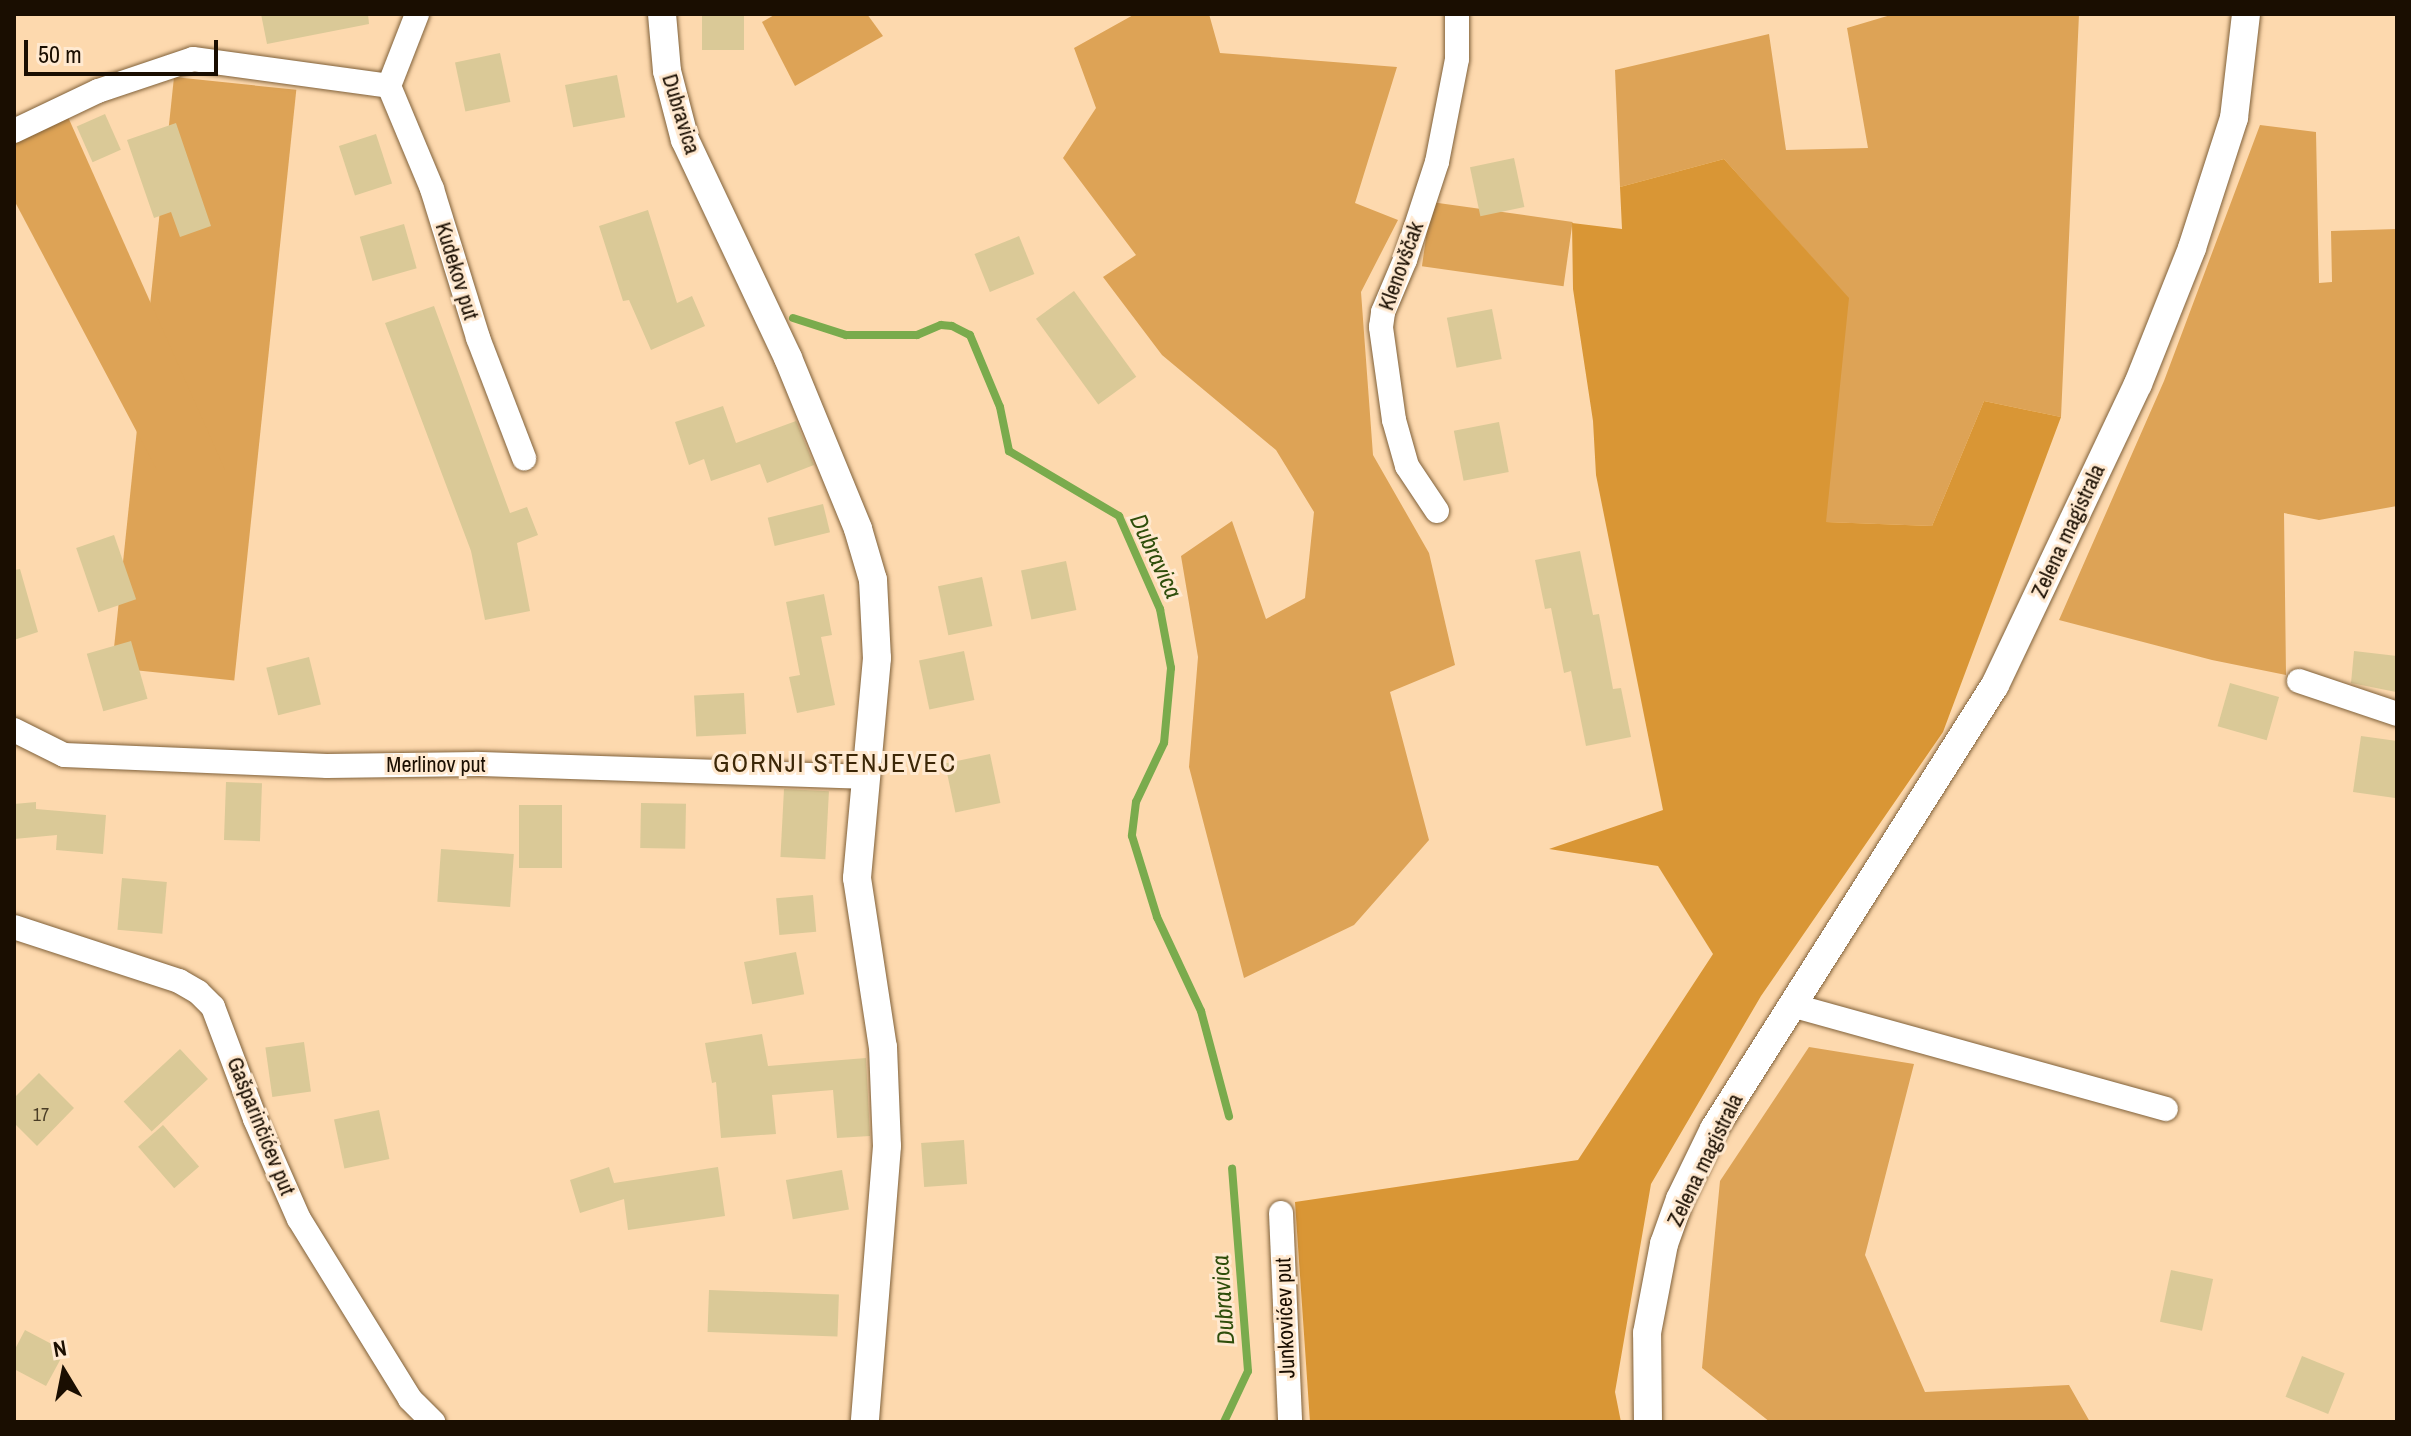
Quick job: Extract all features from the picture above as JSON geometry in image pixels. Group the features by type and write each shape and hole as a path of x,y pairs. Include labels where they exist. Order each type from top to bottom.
{"street":[{"path":"14,131 98,91 193,59 389,86 417,14"},
{"name":"Dubravica","path":"662,14 667,71 685,140 788,358 867,557 876,606 877,644 857,878 881,1034 887,1101 886,1181 865,1422"},
{"name":"Klenovščak","path":"1437,511 1407,466 1394,420 1381,327 1383,312 1405,260 1437,162 1457,59 1457,14"},
{"name":"Zelena magistrala","path":"1648,1422 1647,1333 1664,1244 1680,1199 1714,1129 1995,685 2138,384 2192,248 2234,118 2246,14"},
{"name":"Kudekov put","path":"389,86 432,189 478,338 524,458"},
{"path":"2299,681 2397,714"},
{"name":"Merlinov put","path":"14,730 64,755 327,766 478,764 865,777"},
{"name":"Gašparinčićev put","path":"14,927 179,981 198,992 213,1007 255,1119 299,1219 410,1399 433,1422"},
{"path":"1791,1005 2166,1109"},
{"name":"Junkovićev put","path":"1281,1213 1290,1422"}],"shaded area":[{"path":"776,14 867,14 883,36 795,86 762,22"},
{"path":"1135,14 1209,14 1220,53 1397,67 1355,203 1398,220 1361,292 1373,455 1429,553 1455,665 1390,692 1429,840 1354,925 1244,978 1189,767 1198,657 1181,556 1232,521 1266,619 1305,598 1314,512 1276,450 1162,355 1103,277 1136,255 1063,158 1096,108 1074,48"},
{"path":"1894,14 2079,14 2061,417 1984,401 1932,526 1825,522 1848,298 1724,159 1620,187 1615,70 1769,34 1786,150 1868,148 1847,28"},
{"path":"174,77 296,90 234,681 112,668"},
{"path":"64,108 225,470 157,470 14,200 14,133"},
{"path":"2260,125 2316,132 2319,283 2332,282 2331,231 2397,229 2397,506 2319,520 2284,513 2286,675 2212,660 2059,620 2164,381"},
{"path":"1724,159 1849,298 1826,522 1932,526 1984,401 2061,417 1943,732 1761,996 1651,1184 1615,1392 1621,1422 1310,1422 1295,1202 1578,1160 1713,954 1658,866 1549,849 1663,810 1596,475 1593,421 1573,289 1572,223 1622,229 1620,187"},
{"path":"1431,202 1573,222 1564,286 1422,266"},
{"path":"1809,1047 1914,1064 1865,1255 1925,1392 2069,1385 2090,1422 1770,1422 1702,1368 1720,1181"}],"building":[{"path":"261,14 368,14 369,24 267,44"},
{"path":"702,14 744,14 744,50 702,50"},
{"path":"500,53 510,102 465,111 455,63"},
{"path":"617,75 625,117 573,127 565,85"},
{"path":"105,114 121,150 93,162 77,127"},
{"path":"176,123 211,226 180,237 171,212 154,218 127,140"},
{"path":"376,134 392,183 355,196 339,146"},
{"path":"1514,158 1524,207 1480,216 1470,167"},
{"path":"648,210 677,303 692,296 705,326 651,350 629,300 623,301 599,226"},
{"path":"404,224 417,268 372,281 360,237"},
{"path":"1019,236 1034,274 990,292 974,254"},
{"path":"1074,291 1136,377 1098,404 1036,319"},
{"path":"434,306 510,513 527,507 538,535 517,543 530,611 485,620 471,551 385,323"},
{"path":"1492,309 1502,359 1457,368 1447,318"},
{"path":"723,406 736,443 796,421 814,465 767,483 760,464 711,481 704,459 689,465 675,422"},
{"path":"1499,422 1509,472 1464,481 1454,431"},
{"path":"823,504 830,532 775,546 768,518"},
{"path":"114,535 136,599 98,612 76,548"},
{"path":"1580,551 1593,615 1599,614 1613,689 1621,688 1631,737 1586,746 1571,671 1564,673 1551,608 1545,609 1535,560"},
{"path":"1066,561 1076,610 1031,619 1021,571"},
{"path":"20,569 38,632 14,640 14,570"},
{"path":"982,577 992,626 948,635 938,586"},
{"path":"824,594 832,635 821,637 835,705 797,713 789,677 800,675 786,602"},
{"path":"131,641 148,699 103,711 87,654"},
{"path":"964,651 974,700 929,709 919,661"},
{"path":"2354,651 2397,656 2396,692 2351,683"},
{"path":"309,657 321,705 278,715 266,668"},
{"path":"2230,683 2279,697 2267,740 2218,726"},
{"path":"744,693 746,734 696,737 694,696"},
{"path":"2361,736 2397,741 2395,798 2353,792"},
{"path":"990,754 1000,803 955,812 945,764"},
{"path":"226,782 262,783 260,841 224,840"},
{"path":"784,789 829,791 825,859 780,857"},
{"path":"36,802 36,809 106,815 103,854 56,850 57,835 14,839 14,804"},
{"path":"641,803 686,804 685,849 640,848"},
{"path":"519,805 562,805 562,868 519,868"},
{"path":"441,849 514,854 510,907 437,902"},
{"path":"122,878 167,882 162,934 117,930"},
{"path":"813,895 816,932 779,935 776,898"},
{"path":"796,952 804,994 752,1004 744,962"},
{"path":"762,1034 768,1066 866,1058 870,1136 837,1138 833,1090 772,1095 776,1134 721,1138 716,1082 712,1083 705,1043"},
{"path":"304,1042 311,1092 272,1097 265,1047"},
{"path":"180,1049 208,1079 152,1131 124,1102"},
{"path":"39,1073 74,1108 37,1146 14,1123 14,1098"},
{"path":"379,1110 389,1159 344,1168 334,1120"},
{"path":"163,1125 199,1167 174,1188 138,1147"},
{"path":"964,1140 967,1184 924,1187 921,1143"},
{"path":"609,1167 614,1183 718,1167 725,1216 628,1230 624,1199 580,1213 570,1180"},
{"path":"842,1170 849,1209 793,1219 786,1180"},
{"path":"2171,1270 2213,1279 2202,1331 2160,1322"},
{"path":"709,1290 839,1295 837,1337 708,1332"},
{"path":"25,1330 65,1351 46,1386 14,1369 14,1351"},
{"path":"2302,1356 2345,1373 2328,1414 2286,1397"}],"waterway":[{"name":"Dubravica","path":"793,318 846,335 917,335 941,325 952,326 970,335 1000,407 1009,451 1119,516 1160,609 1171,668 1164,743 1136,802 1132,836 1157,917 1201,1011 1229,1116"},
{"name":"Dubravica","path":"1224,1422 1248,1371 1232,1169"}],"district":[{"name":"GORNJI STENJEVEC","path":"835,763"}]}
